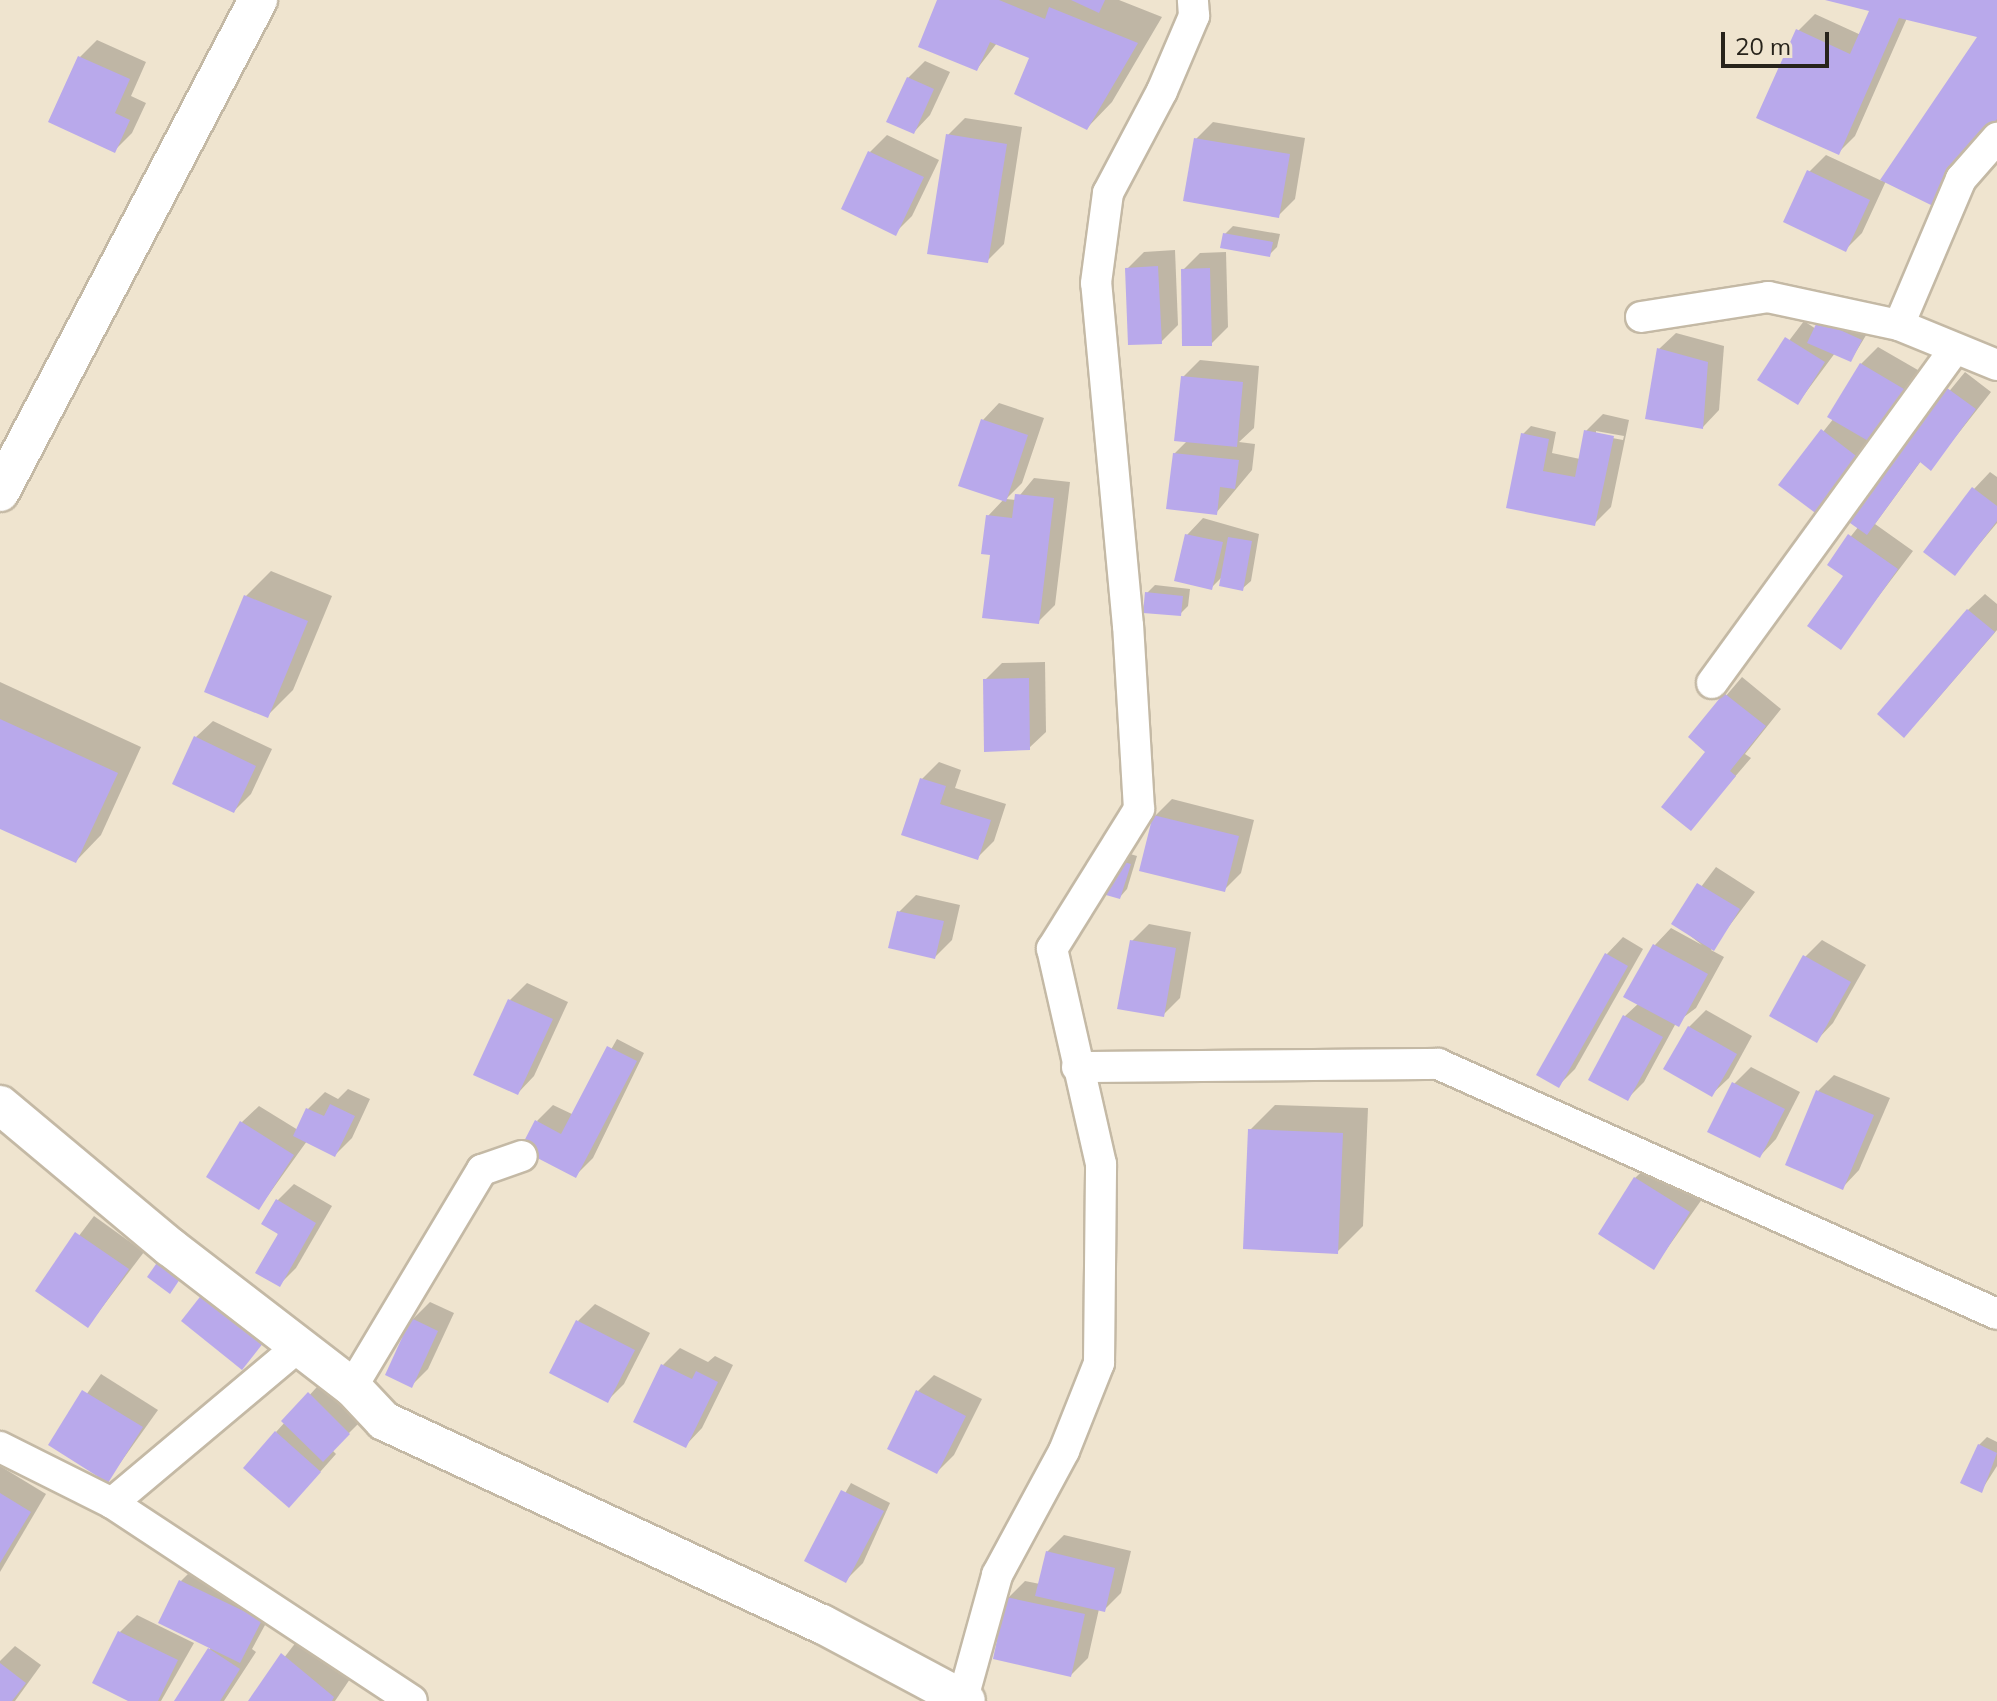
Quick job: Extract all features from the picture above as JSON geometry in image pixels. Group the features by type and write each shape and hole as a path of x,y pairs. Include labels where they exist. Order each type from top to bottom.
{"street":[{"path":"0,492 258,0"},
{"path":"0,1105 298,1347 352,1387 384,1421 822,1624 964,1699 997,1575 1064,1451 1099,1363 1101,1164 1052,949 1139,809 1128,626 1096,283 1108,193 1162,91 1194,16 1193,0"},
{"path":"1899,325 1961,179 1997,138"},
{"path":"1641,317 1768,297 1899,325 1997,365"},
{"path":"1712,683 1955,349"},
{"path":"1077,1067 1438,1064 1997,1314"},
{"path":"352,1387 482,1170 522,1156"},
{"path":"112,1503 298,1347"},
{"path":"0,1447 112,1503 412,1701"}],"building":[{"path":"937,0 999,0 1045,19 1049,7 1138,43 1087,130 1014,94 1029,58 990,42 977,71 918,47"},
{"path":"1071,0 1105,0 1099,13"},
{"path":"1825,0 1997,0 1997,119 1935,207 1880,180 1977,37 1899,18 1839,155 1756,118 1796,29 1850,54 1869,11"},
{"path":"78,56 130,79 115,113 130,120 115,153 48,122"},
{"path":"907,77 934,89 914,134 886,122"},
{"path":"946,134 1007,144 988,263 927,254"},
{"path":"1194,138 1290,154 1279,218 1183,201"},
{"path":"868,151 924,177 896,236 841,209"},
{"path":"1807,170 1870,200 1846,252 1783,222"},
{"path":"1223,233 1273,242 1270,257 1220,248"},
{"path":"1158,266 1162,344 1128,345 1125,268"},
{"path":"1210,268 1212,346 1182,346 1181,269"},
{"path":"1818,320 1862,340 1851,362 1807,343"},
{"path":"1785,337 1825,362 1798,405 1757,380"},
{"path":"1657,348 1708,362 1703,429 1645,419"},
{"path":"1860,363 1914,395 1882,449 1827,417"},
{"path":"1181,376 1243,382 1237,447 1174,441"},
{"path":"1947,388 1976,409 1931,471 1920,462 1867,535 1843,518 1871,479 1877,484"},
{"path":"981,419 1028,435 1006,502 958,486"},
{"path":"1821,429 1864,462 1822,518 1778,485"},
{"path":"1584,430 1614,436 1595,526 1506,508 1521,433 1549,439 1543,471 1575,477"},
{"path":"1173,453 1239,460 1235,489 1220,487 1217,515 1166,509"},
{"path":"1972,487 1997,506 1997,521 1955,576 1923,552"},
{"path":"1015,494 1054,498 1039,624 982,618 990,555 981,554 986,515 1012,518"},
{"path":"1185,534 1223,542 1212,590 1174,581"},
{"path":"1848,534 1898,569 1841,650 1807,626 1843,576 1827,565"},
{"path":"1228,537 1252,541 1243,591 1219,586"},
{"path":"1145,592 1183,596 1181,616 1143,613"},
{"path":"244,595 308,621 268,718 204,692"},
{"path":"1967,609 1995,632 1904,738 1877,714"},
{"path":"1029,678 1030,750 984,752 983,679"},
{"path":"1724,693 1766,726 1730,771 1736,776 1691,831 1661,807 1705,752 1688,737"},
{"path":"0,719 118,773 76,863 0,829"},
{"path":"194,736 256,766 234,813 172,784"},
{"path":"920,778 946,786 940,804 991,820 978,860 901,835"},
{"path":"1153,815 1239,836 1225,892 1139,871"},
{"path":"1110,858 1131,864 1120,899 1099,893"},
{"path":"1697,883 1740,909 1714,951 1671,924"},
{"path":"897,911 944,921 935,959 888,948"},
{"path":"1130,940 1176,948 1164,1017 1117,1009"},
{"path":"1653,944 1708,974 1679,1027 1623,997"},
{"path":"1605,953 1628,966 1559,1088 1536,1075"},
{"path":"1803,955 1851,982 1817,1043 1769,1016"},
{"path":"508,999 553,1019 518,1095 473,1075"},
{"path":"1623,1015 1663,1037 1628,1101 1588,1080"},
{"path":"1688,1026 1737,1054 1712,1097 1663,1069"},
{"path":"607,1046 637,1061 576,1178 520,1149 535,1120 561,1134"},
{"path":"1732,1082 1785,1109 1760,1158 1707,1132"},
{"path":"1816,1090 1874,1115 1843,1190 1785,1165"},
{"path":"330,1104 355,1116 335,1157 293,1136 306,1108 324,1116"},
{"path":"240,1121 294,1155 259,1210 206,1177"},
{"path":"1248,1129 1343,1133 1338,1254 1243,1249"},
{"path":"1634,1177 1690,1212 1654,1270 1598,1234"},
{"path":"276,1199 316,1223 280,1287 255,1273 278,1234 261,1224"},
{"path":"75,1232 129,1269 88,1328 35,1291"},
{"path":"161,1257 184,1273 170,1294 147,1277"},
{"path":"203,1293 264,1342 242,1370 181,1321"},
{"path":"411,1318 438,1331 412,1388 385,1375"},
{"path":"576,1320 635,1350 608,1403 549,1373"},
{"path":"661,1364 692,1379 696,1371 718,1382 686,1448 633,1422"},
{"path":"82,1390 143,1427 108,1483 48,1445"},
{"path":"916,1390 966,1416 937,1474 887,1449"},
{"path":"308,1392 350,1434 323,1462 281,1421"},
{"path":"275,1431 321,1472 289,1508 243,1468"},
{"path":"1978,1444 1997,1453 1982,1493 1960,1483"},
{"path":"841,1490 884,1511 846,1583 804,1561"},
{"path":"0,1493 31,1512 0,1563"},
{"path":"1046,1551 1115,1568 1105,1612 1035,1596"},
{"path":"179,1580 262,1620 240,1663 158,1623"},
{"path":"1006,1597 1085,1614 1071,1677 993,1659"},
{"path":"118,1631 178,1660 158,1701 128,1701 92,1683"},
{"path":"208,1648 240,1669 220,1701 174,1701"},
{"path":"281,1653 334,1697 332,1701 248,1701"},
{"path":"0,1663 26,1683 12,1701 0,1701"}]}
